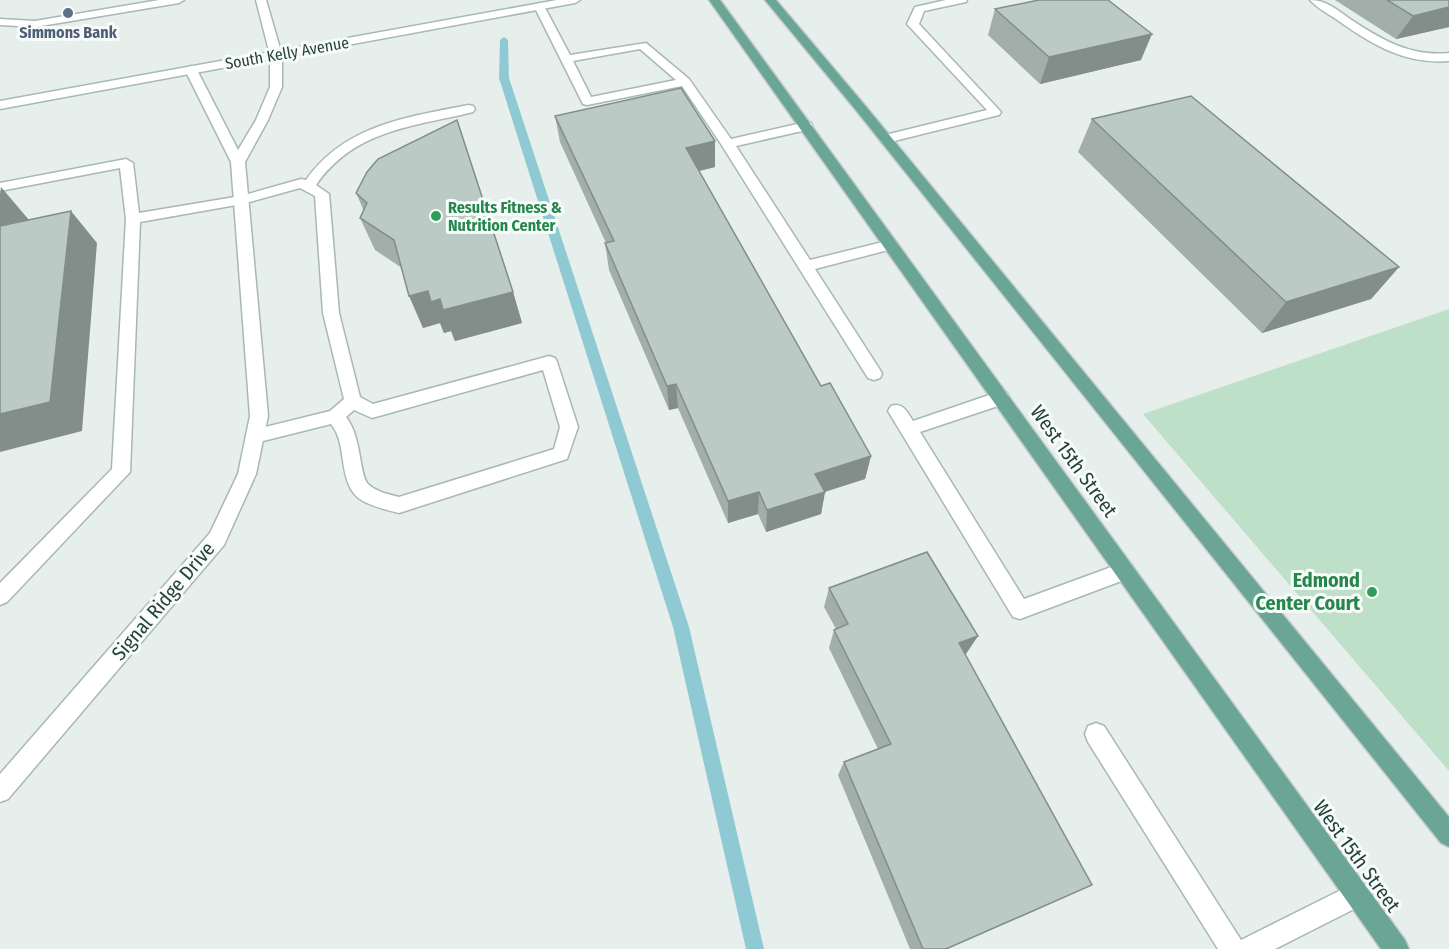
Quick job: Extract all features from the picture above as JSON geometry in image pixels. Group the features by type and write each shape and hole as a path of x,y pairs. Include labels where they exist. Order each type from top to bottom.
{"main road":[{"name":"West 15th Street","path":"714,0 1396,949"},
{"path":"770,0 886,139 1449,835"}],"street":[{"path":"0,22 35,24 179,0"},
{"path":"238,162 276,87 276,55 261,0"},
{"name":"South Kelly Avenue","path":"0,105 575,0"},
{"path":"886,139 995,112 913,24 919,9 962,0"},
{"path":"1315,0 1401,55 1433,61 1449,57"},
{"path":"539,6 586,101 685,82"},
{"path":"566,59 642,45 685,82 728,144 874,374"},
{"name":"Signal Ridge Drive","path":"0,791 217,539 247,474 259,416 238,162 191,70"},
{"path":"308,187 328,159 376,132 412,121 469,109"},
{"path":"728,144 806,126"},
{"path":"0,188 126,163 133,219 121,472 0,596"},
{"path":"133,219 242,200 301,183 322,194 331,313 353,401 372,411 549,362 570,426 561,454 399,505 374,499 355,482 348,433 334,416"},
{"path":"804,267 891,244"},
{"path":"909,429 1001,398"},
{"path":"255,436 334,416 353,401"},
{"path":"897,411 1020,610 1125,571"},
{"path":"1096,734 1232,949"},
{"path":"1249,949 1357,894"}],"green space":[{"name":"Edmond Center Court","path":"1449,309 1449,771 1143,414"}],"building":[{"path":"1039,0 1108,0 1152,34 1049,57 995,9"},
{"path":"1387,0 1449,0 1449,7 1413,16"},
{"path":"681,88 715,141 686,148 821,386 830,383 871,456 815,474 825,492 767,510 759,492 728,501 676,384 667,386 605,243 614,241 555,116"},
{"path":"1191,96 1399,267 1286,302 1092,119"},
{"path":"457,120 513,292 443,310 440,299 431,302 428,291 409,296 394,240 360,218 367,203 356,193 367,172 378,159"},
{"path":"71,211 50,402 0,414 0,226"},
{"path":"927,552 978,636 959,643 1092,885 946,949 923,949 844,762 891,744 834,630 848,624 829,588"}],"waterway":[{"path":"504,40 504,78 681,627 755,949"}],"place":[{"name":"Simmons Bank","path":"68,13"},
{"name":"Results Fitness & Nutrition Center","path":"436,216"},
{"name":"Edmond Center Court","path":"1372,592"}]}
